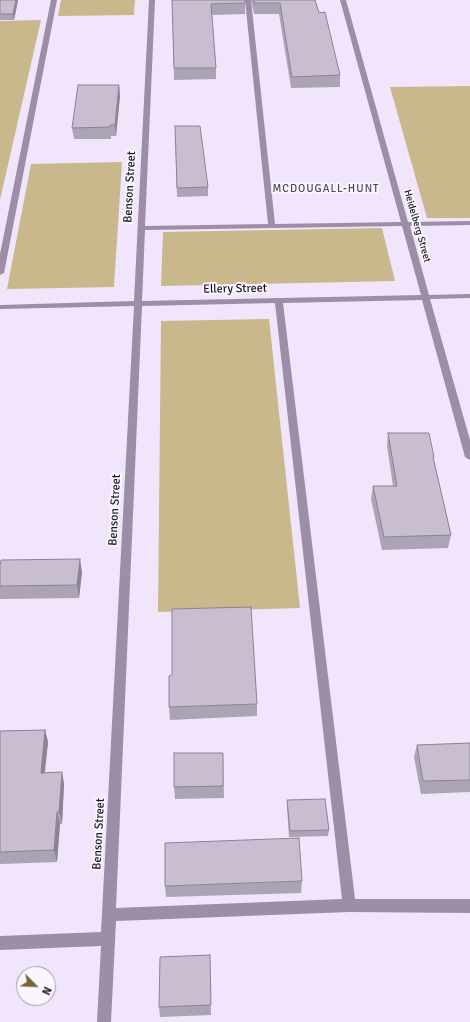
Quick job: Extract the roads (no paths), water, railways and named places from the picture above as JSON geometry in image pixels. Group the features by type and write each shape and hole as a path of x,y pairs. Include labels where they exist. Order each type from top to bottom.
{"street":[{"path":"0,273 54,0"},
{"name":"Benson Street","path":"104,1022 152,0"},
{"path":"248,0 272,226"},
{"name":"Heidelberg Street","path":"343,0 470,457"},
{"path":"141,228 470,223"},
{"name":"Ellery Street","path":"0,306 470,296"},
{"path":"279,300 349,905"},
{"path":"108,915 349,905 470,906"},
{"path":"0,943 107,939"}],"district":[{"name":"MCDOUGALL-HUNT","path":"326,189"}]}
